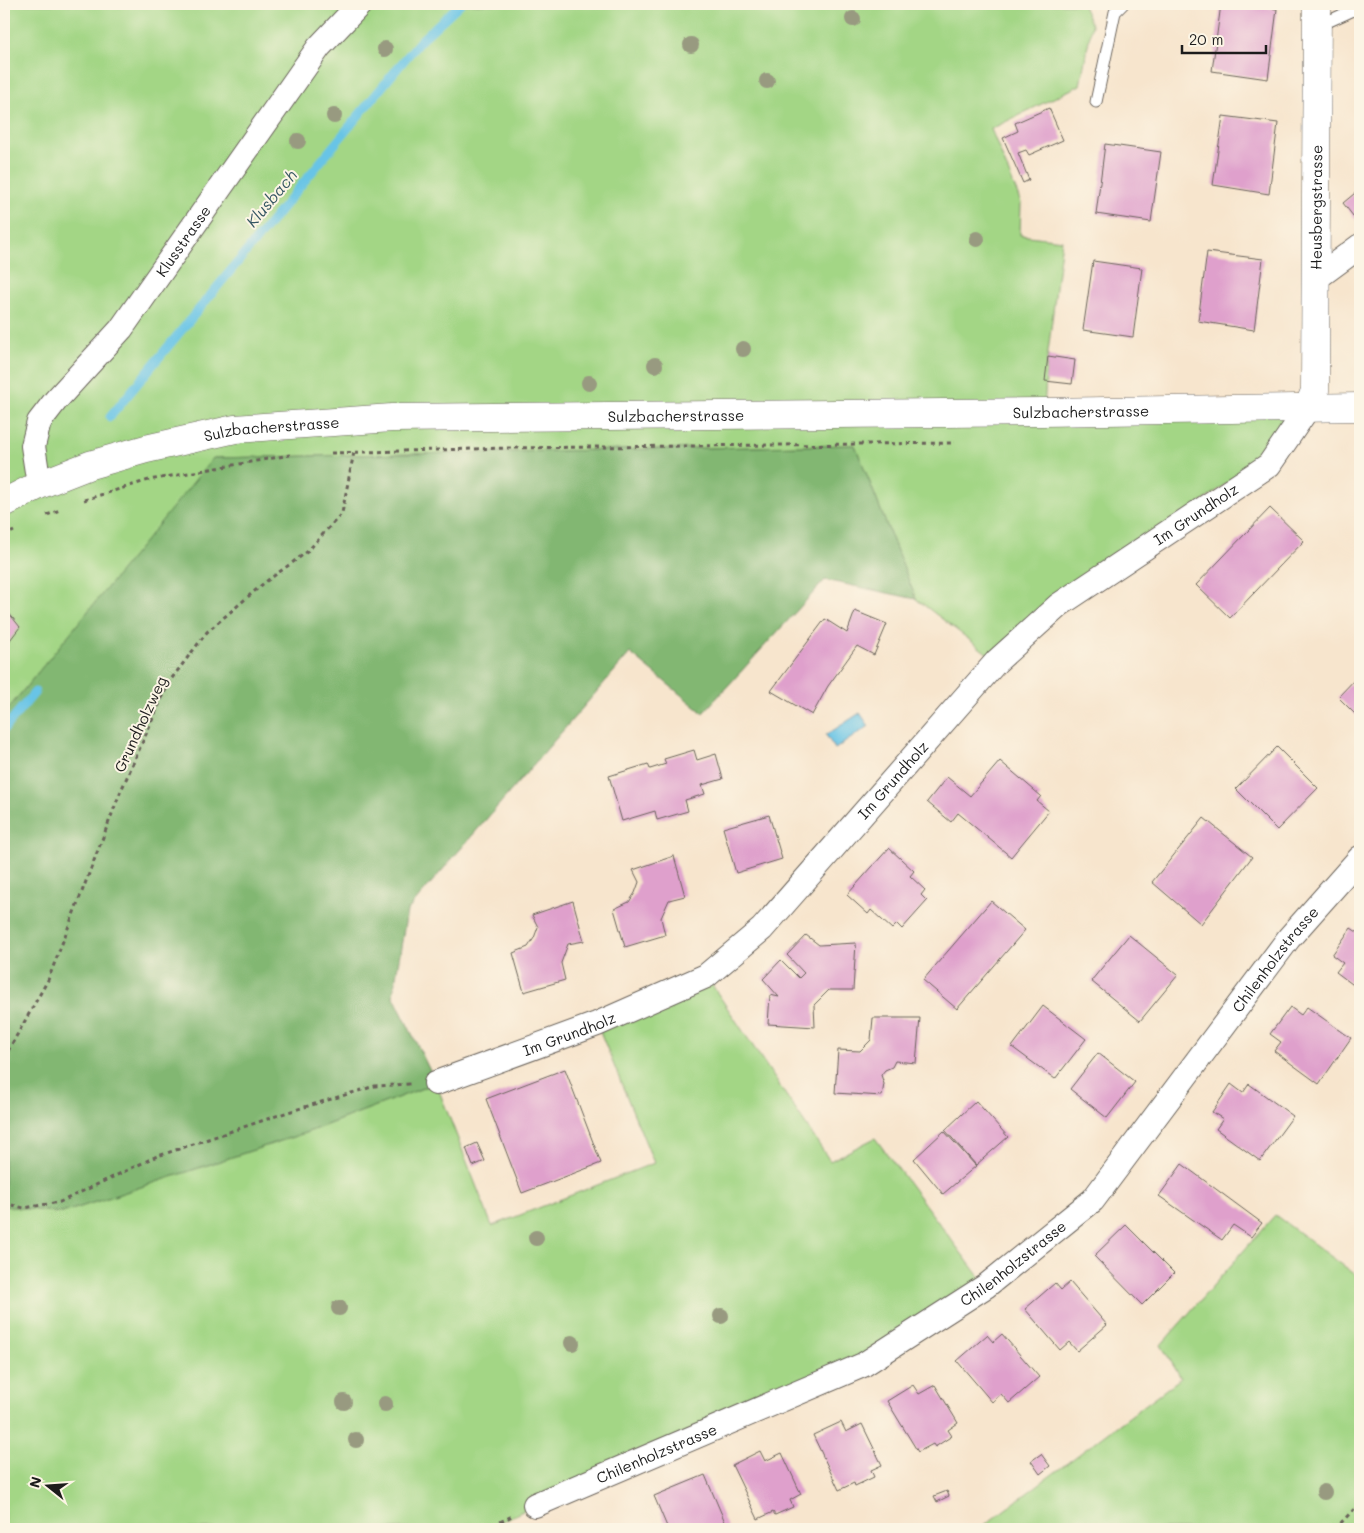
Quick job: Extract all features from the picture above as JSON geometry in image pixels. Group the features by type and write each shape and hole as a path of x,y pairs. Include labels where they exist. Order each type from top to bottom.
{"street":[{"name":"Klusstrasse","path":"39,485 33,446 39,422 56,400 120,329 319,47 360,4"},
{"name":"Heusbergstrasse","path":"1308,408 1315,391 1316,15"},
{"path":"1315,279 1360,246"},
{"name":"Sulzbacherstrasse","path":"4,503 39,485 90,465 146,448 235,429 368,420 1360,407"},
{"name":"Im Grundholz","path":"436,1083 597,1024 706,976 762,929 997,661 1060,605 1269,465 1308,408"},
{"name":"Chilenholzstrasse","path":"535,1505 863,1365 986,1286 1093,1200 1289,938 1360,858"}],"lane":[{"path":"1096,102 1115,12 1123,4"},
{"path":"1316,15 1360,7"}],"path":[{"name":"Grundholzweg","path":"4,1058 48,980 120,793 170,682 207,632 264,583 307,552 342,513 354,452 368,420"},
{"path":"328,453 959,443"},
{"path":"80,501 150,480 292,455"},
{"path":"46,515 63,508"},
{"path":"4,536 21,528"},
{"path":"4,1203 24,1208 60,1202 155,1157 288,1112 375,1086 436,1083"},
{"path":"1334,1529 1360,1503"}],"green space":[{"path":"4,4 1082,4 1092,25 1080,85 991,129 1021,203 1020,235 1062,240 1047,360 1044,412 1308,408 1294,431 997,661 916,599 855,445 214,458 4,714"},
{"path":"855,445 916,599 825,580 703,713 630,653 407,911 393,995 436,1083 308,1132 62,1213 4,1206 4,714 213,458"},
{"path":"706,976 830,1161 875,1138 986,1286 863,1365 535,1505 486,1529 4,1529 4,1206 62,1213 308,1132 436,1083 492,1226 654,1163 597,1024"},
{"path":"1275,1215 1360,1278 1360,1529 979,1529 1181,1378 1161,1345"}],"water":[{"path":"860,713 869,726 835,749 826,735"}],"building":[{"path":"1221,4 1241,4 1277,9 1268,79 1212,71"},
{"path":"1049,108 1063,140 1029,155 1026,150 1018,153 1029,180 1023,183 1003,138 1018,131 1015,123"},
{"path":"1223,116 1278,123 1269,194 1213,185"},
{"path":"1105,144 1161,152 1151,222 1096,214"},
{"path":"1360,189 1360,218 1357,221 1343,203"},
{"path":"1207,252 1263,259 1254,330 1198,321"},
{"path":"1093,261 1142,268 1133,337 1083,330"},
{"path":"1048,356 1075,360 1072,384 1045,381"},
{"path":"1270,508 1304,541 1230,618 1196,585"},
{"path":"855,611 887,624 874,655 857,646 828,686 812,715 771,691 825,619 847,633"},
{"path":"8,612 20,627 4,648 4,616"},
{"path":"1360,674 1360,719 1338,697"},
{"path":"1277,747 1318,788 1277,830 1236,789"},
{"path":"694,750 697,760 716,754 723,779 702,785 705,794 685,800 688,811 657,820 655,811 622,821 609,776 648,764 650,769 666,764 664,759"},
{"path":"1000,761 1041,796 1037,801 1049,811 1011,857 958,813 951,822 927,802 947,777 970,796"},
{"path":"769,815 782,859 736,873 723,828"},
{"path":"1204,818 1252,857 1201,924 1152,882"},
{"path":"889,848 914,871 910,876 925,890 921,895 927,901 902,929 897,924 892,929 871,910 868,914 847,895"},
{"path":"674,856 685,896 669,900 661,918 665,935 625,947 614,909 629,902 635,893 639,882 633,870"},
{"path":"573,901 584,941 568,944 561,963 565,980 524,992 513,953 528,947 534,938 538,927 532,915"},
{"path":"991,901 1025,930 957,1009 923,980"},
{"path":"1351,928 1360,934 1360,990 1336,972 1343,963 1332,955"},
{"path":"806,935 819,945 856,943 853,990 829,990 814,1005 815,1027 768,1024 770,995 779,997 763,979 781,960 799,978 804,973 787,955"},
{"path":"1129,935 1178,975 1140,1021 1091,981"},
{"path":"1043,1006 1086,1039 1055,1079 1012,1047"},
{"path":"1290,1007 1301,1015 1307,1007 1351,1038 1319,1084 1274,1051 1281,1042 1270,1034"},
{"path":"873,1018 920,1018 916,1063 895,1061 892,1067 885,1070 881,1075 884,1084 882,1096 835,1093 838,1050 860,1051 871,1040"},
{"path":"1098,1053 1135,1082 1107,1118 1070,1089"},
{"path":"565,1069 601,1163 522,1193 486,1099"},
{"path":"1231,1084 1243,1093 1249,1084 1293,1116 1260,1161 1216,1129 1223,1119 1212,1112"},
{"path":"976,1101 1008,1137 976,1165 945,1130"},
{"path":"944,1131 976,1166 943,1194 914,1159"},
{"path":"477,1143 485,1161 473,1166 466,1148"},
{"path":"1182,1164 1262,1223 1251,1237 1233,1225 1222,1240 1159,1196"},
{"path":"1126,1225 1174,1273 1142,1305 1094,1256"},
{"path":"1070,1282 1107,1325 1077,1351 1069,1342 1060,1350 1025,1309 1055,1283 1061,1290"},
{"path":"1002,1334 1039,1377 1009,1403 1001,1394 992,1402 957,1361 987,1335 993,1342"},
{"path":"913,1385 919,1394 935,1385 958,1423 948,1430 952,1436 935,1447 933,1444 918,1452 887,1401"},
{"path":"841,1422 846,1432 862,1424 882,1465 871,1470 874,1477 855,1486 854,1483 839,1490 813,1435"},
{"path":"760,1451 765,1461 782,1453 801,1494 790,1500 793,1507 775,1515 773,1512 758,1519 732,1465"},
{"path":"1041,1454 1050,1466 1040,1474 1031,1461"},
{"path":"705,1475 728,1529 668,1529 654,1496"},
{"path":"947,1491 949,1496 937,1502 934,1496"}],"waterway":[{"name":"Klusbach","path":"110,417 420,41 460,4"},
{"name":"Klusbach","path":"4,729 35,692"}]}
